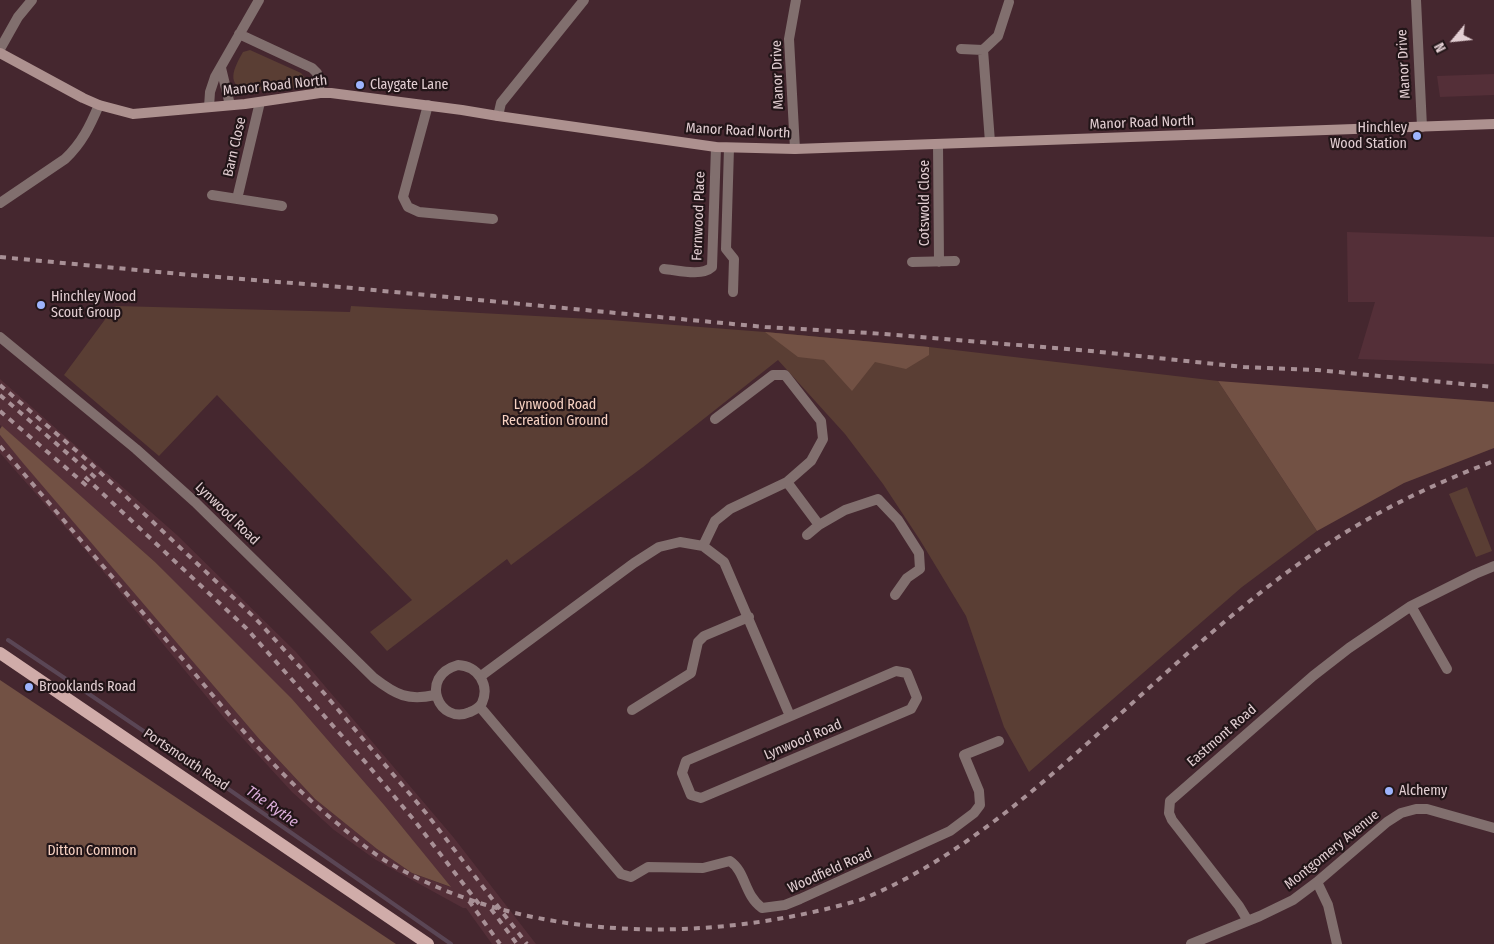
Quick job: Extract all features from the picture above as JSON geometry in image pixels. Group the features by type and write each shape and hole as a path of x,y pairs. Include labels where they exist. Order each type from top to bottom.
{"main road":[{"name":"Portsmouth Road","path":"0,653 428,944"}],"street":[{"path":"0,51 18,18 32,0"},
{"path":"209,107 210,92 215,77 259,0"},
{"path":"498,116 499,108 504,99 584,0"},
{"name":"Manor Drive","path":"795,149 790,39 796,0"},
{"name":"Manor Drive","path":"1416,0 1422,127"},
{"path":"961,49 983,50 998,36 1008,2"},
{"path":"239,34 312,68 317,73 320,92"},
{"path":"983,50 990,142"},
{"name":"Manor Road North","path":"0,51 64,89 99,105 133,114 260,102 320,92 428,105 729,148 795,149 1494,124"},
{"path":"221,68 230,105"},
{"name":"Barn Close","path":"237,199 260,102"},
{"path":"0,203 65,159 85,136 99,105"},
{"path":"428,105 404,197 408,206 419,212 493,219"},
{"name":"Cotswold Close","path":"938,144 939,262"},
{"name":"Fernwood Place","path":"664,269 705,272 712,267 716,147"},
{"path":"729,148 726,249 734,259 733,292"},
{"name":"Barn Close","path":"212,195 282,206"},
{"name":"Cotswold Close","path":"912,262 956,261"},
{"name":"Lynwood Road","path":"0,336 136,449 195,502 374,678 389,690 401,696 421,698 435,695"},
{"path":"703,546 715,521 730,509 787,482 811,461 823,439 821,421 785,375 773,375 715,419"},
{"path":"787,482 819,525"},
{"path":"807,535 819,525 846,510 878,499 898,520 919,553 920,569 907,578 894,595"},
{"name":"Lynwood Road","path":"480,676 634,563 659,547 680,542 703,546 724,562 790,716"},
{"name":"Eastmont Road","path":"1248,921 1239,906 1172,820 1169,813 1170,801 1313,676 1370,633 1411,606 1494,566"},
{"path":"1411,606 1447,669"},
{"path":"632,710 691,673 698,642 704,636 749,617"},
{"path":"464,666 472,668 480,676 484,684 480,707 466,714 456,714 448,711 441,705 435,695 439,678 443,672 450,668 464,666"},
{"name":"Lynwood Road","path":"896,672 907,673 918,698 911,708 821,747 701,798 691,795 682,773 686,761 790,716 896,672"},
{"name":"Woodfield Road","path":"480,707 621,874 631,877 648,867 703,868 730,861 736,865 753,902 762,908 785,905 800,899 950,831 974,813 980,805 979,792 964,755 999,741"},
{"name":"Montgomery Avenue","path":"1191,944 1275,910 1293,900 1387,822 1401,814 1416,809 1427,809 1494,828"},
{"path":"1317,882 1328,905 1337,944"}],"shaded area":[{"path":"1494,74 1494,95 1440,97 1437,76"},
{"path":"1347,232 1494,237 1494,364 1358,359 1375,302 1348,302"},
{"path":"0,379 177,535 296,652 454,838 536,944 492,944 466,908 376,860 334,830 292,792 225,719 87,552 0,453 0,435 260,740 315,799 377,849 412,873 450,887 385,806 155,562 0,425"}],"green space":[{"path":"250,50 301,73 307,80 307,84 304,87 250,91 242,89 234,81 234,70 243,52"},
{"name":"Lynwood Road Recreation Ground","path":"115,306 350,312 351,306 610,320 929,347 1218,381 1317,531 1242,587 1029,772 1004,727 966,616 920,540 883,484 845,434 778,360 643,467 511,565 507,559 387,651 370,632 412,600 217,395 159,456 64,375"},
{"path":"765,332 929,347 929,355 906,369 875,362 852,391 824,360 798,357"},
{"path":"1218,381 1494,402 1494,448 1404,483 1317,531"},
{"path":"2,426 155,562 292,699 385,806 451,887 412,873 377,849 315,799 260,740 23,463 0,435"},
{"path":"1467,487 1492,551 1476,557 1449,494"},
{"name":"Ditton Common","path":"0,680 396,944 0,944"}],"waterway":[{"name":"The Rythe","path":"8,640 72,683"},
{"name":"The Rythe","path":"80,688 451,944"}],"railway":[{"path":"0,257 765,327 871,333 1091,351 1244,367 1317,370 1494,387"},
{"path":"0,385 87,460 255,618 323,692 426,813 527,944"},
{"path":"0,395 96,478"},
{"path":"0,411 87,486"},
{"path":"0,446 258,747 296,787 363,845 389,863 443,890 500,909 560,922 620,928 682,929 742,924 802,914 860,900 920,871 957,848 1010,809 1089,742 1166,672 1286,573 1329,543 1388,508 1451,478 1494,461"},
{"path":"85,477 246,628 367,764 414,820 479,904"},
{"path":"469,901 500,944"},
{"path":"491,909 517,944"}],"place":[{"name":"Claygate Lane","path":"360,85"},
{"name":"Hinchley Wood Station","path":"1417,136"},
{"name":"Hinchley Wood Scout Group","path":"41,305"},
{"name":"Brooklands Road","path":"29,687"},
{"name":"Alchemy","path":"1389,791"}]}
